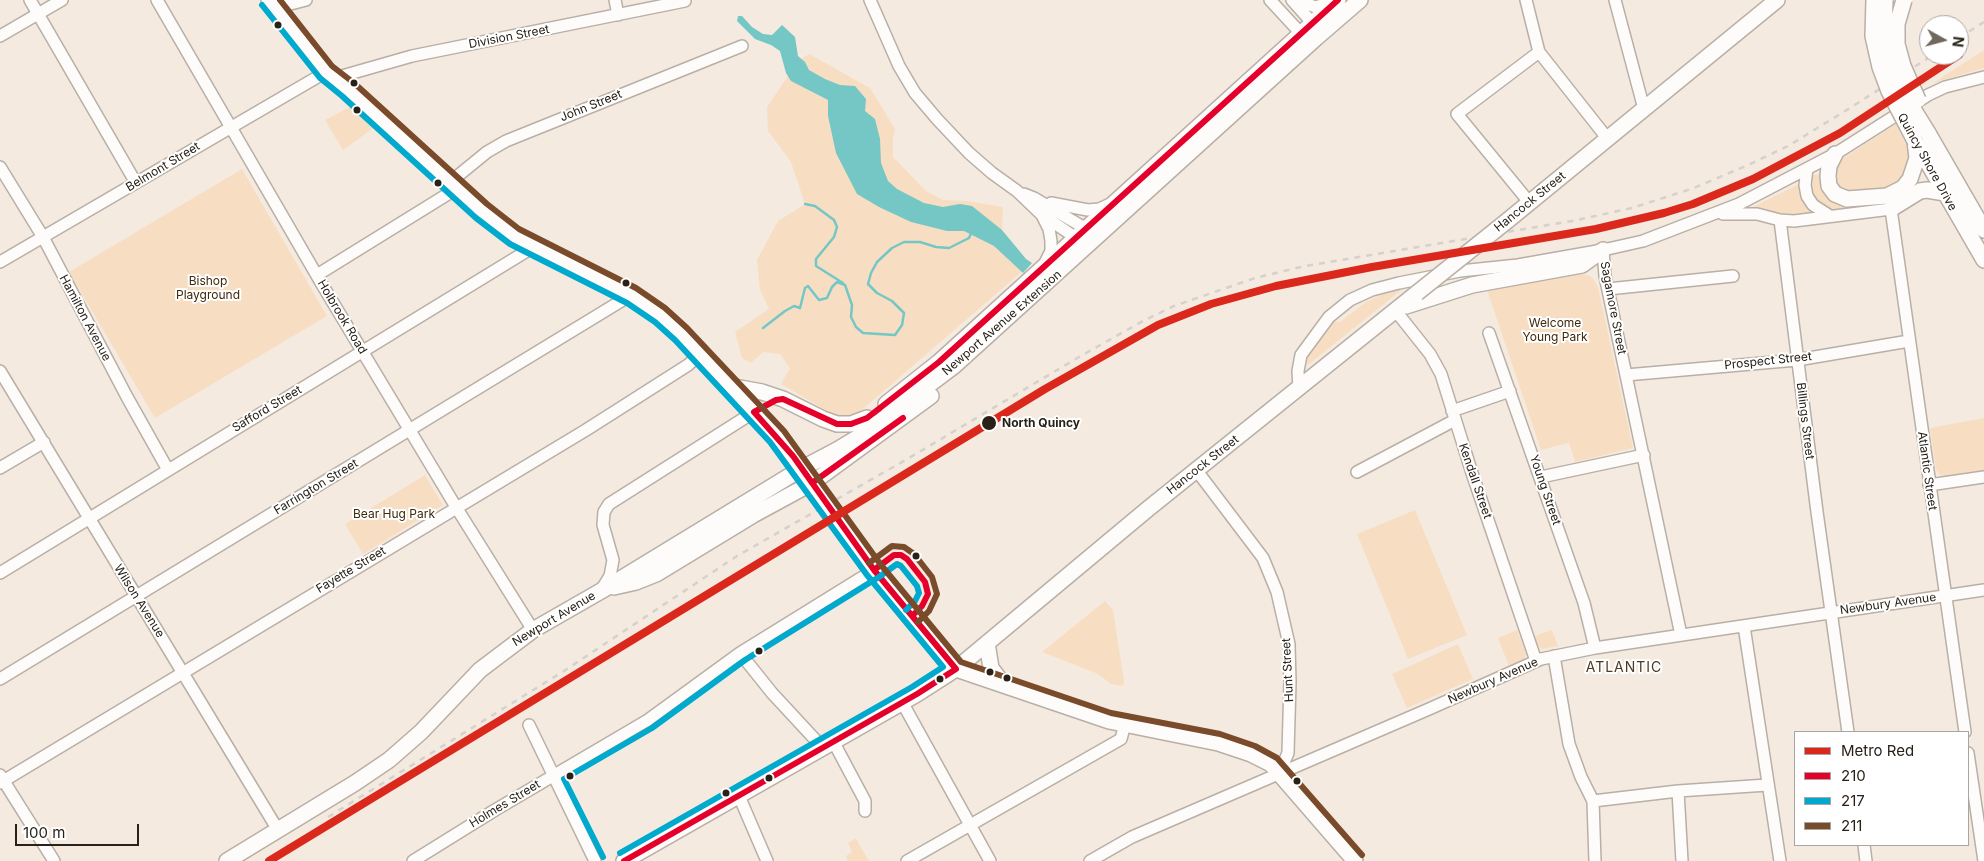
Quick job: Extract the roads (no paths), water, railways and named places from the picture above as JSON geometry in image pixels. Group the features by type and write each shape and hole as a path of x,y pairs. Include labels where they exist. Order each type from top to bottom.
{"main road":[{"name":"Newport Avenue Extension","path":"797,463 837,450 862,435 954,366 993,332 1087,237 1311,33 1338,0"},
{"name":"Newport Avenue Extension","path":"797,463 867,418 939,362 1044,266 1087,237 1116,201 1311,33 1360,0"},
{"name":"Hancock Street","path":"624,861 902,702 956,669 1149,508 1197,472 1644,109 1750,22 1766,6 1777,0"},
{"name":"Hancock Street","path":"1750,22 1792,0"},
{"name":"Quincy Shore Drive","path":"1874,0 1874,36 1880,67 1893,99 1922,137 1983,227"},
{"name":"Quincy Shore Drive","path":"1885,0 1884,35 1890,63 1945,193 1984,260"},
{"path":"1835,154 1829,166 1829,186 1835,194 1847,199 1887,196 1903,188 1913,174 1922,137 1920,105 1903,66 1897,44 1897,24 1904,0"},
{"path":"272,4 331,75 453,186 514,236 631,295 660,315 700,354 754,412 797,463 874,570 956,669 1004,684 1067,708 1126,724 1218,743 1251,754 1271,764 1355,861"},
{"path":"1891,209 1920,191 1927,190 1945,193"},
{"path":"1395,310 1472,286 1582,264 1602,250"},
{"path":"601,591 647,578 812,483 904,417 954,376 993,332"},
{"path":"729,386 762,392 783,399 837,424 851,424 867,418"},
{"path":"754,412 776,400 783,399"},
{"name":"Newport Avenue","path":"227,861 355,783 389,760 421,732 480,670 534,630 601,591 797,463"},
{"path":"987,643 991,668 1004,684"}],"street":[{"path":"30,0 136,183"},
{"path":"0,36 62,0"},
{"name":"Holbrook Road","path":"157,0 316,275 456,507 534,630"},
{"path":"272,4 306,0"},
{"path":"615,0 618,15"},
{"path":"870,0 893,55 923,103 973,157 1041,214 1087,237"},
{"path":"1270,0 1311,33"},
{"path":"1292,0 1311,33"},
{"path":"1298,0 1315,7 1324,6 1338,0"},
{"path":"1526,0 1539,52 1607,138"},
{"path":"1614,0 1644,109"},
{"name":"Division Street","path":"331,75 412,56 685,2"},
{"name":"John Street","path":"316,275 453,186 487,152 506,141 742,46"},
{"path":"1529,202 1457,114 1539,52"},
{"name":"Belmont Street","path":"0,262 231,127 331,75"},
{"path":"1602,250 1643,241 1739,204 1835,154 1928,95 1945,87 1984,77"},
{"name":"Hamilton Avenue","path":"0,167 43,237 127,397 168,470"},
{"path":"1807,169 1805,185 1807,196 1813,205 1830,216"},
{"path":"1017,192 1034,198 1088,210 1099,209 1116,201"},
{"path":"1034,198 1087,237"},
{"path":"1714,214 1757,214 1780,220 1809,220 1891,209"},
{"name":"Atlantic Street","path":"1891,209 1908,341 1965,731"},
{"path":"1041,214 1051,241 1051,251 1044,266"},
{"name":"Billings Street","path":"1780,220 1797,360 1848,731"},
{"name":"Safford Street","path":"0,573 535,246"},
{"name":"Sagamore Street","path":"1299,388 1298,371 1301,355 1329,316 1350,300 1372,290 1399,283 1602,250 1605,276 1681,635"},
{"path":"1608,289 1733,276"},
{"name":"Farrington Street","path":"0,679 631,295"},
{"name":"Kendall Street","path":"1395,310 1436,364 1441,374 1453,416 1536,661"},
{"name":"Young Street","path":"1490,333 1584,604 1595,648"},
{"name":"Prospect Street","path":"1626,375 1797,360 1908,341"},
{"name":"Fayette Street","path":"1,780 586,430 688,365 700,354"},
{"name":"Wilson Avenue","path":"0,371 278,830"},
{"path":"1357,472 1453,416 1510,391"},
{"path":"601,591 610,576 614,560 603,525 604,512 609,504 754,412"},
{"path":"0,468 44,442"},
{"path":"1541,476 1644,455"},
{"name":"Hunt Street","path":"1197,472 1263,558 1277,592 1289,644 1290,682 1288,753 1279,774"},
{"path":"1930,485 1984,477"},
{"name":"Holmes Street","path":"413,861 429,857 553,776 648,720 740,653 874,570"},
{"name":"Newbury Avenue","path":"1090,861 1132,837 1536,661 1595,648 1984,590"},
{"path":"1744,626 1780,861"},
{"path":"740,653 772,693 827,744 865,801 865,811"},
{"path":"1554,656 1569,744 1581,777 1593,801 1595,861"},
{"path":"902,702 990,861"},
{"path":"907,861 1121,739 1126,724"},
{"path":"529,725 595,861"},
{"path":"1969,760 1984,861"},
{"path":"1,780 54,861"},
{"path":"1593,801 1678,791 1767,785"},
{"path":"1678,791 1682,861"},
{"path":"738,796 767,861"},
{"path":"1864,846 1866,861"}],"water":[{"path":"738,16 742,16 752,27 763,34 772,35 782,25 795,37 798,56 805,62 809,70 840,85 855,86 866,99 865,111 875,119 880,139 881,163 888,181 897,189 924,203 943,207 960,204 972,206 1002,230 1026,259 1032,263 1023,273 994,246 964,231 947,231 911,222 857,194 836,153 828,116 828,100 791,81 786,73 780,51 771,45 755,39 737,21"}],"waterway":[{"path":"805,204 815,206 834,220 837,227 834,237 816,259 816,266 843,283"},
{"path":"763,328 794,306 800,308 805,288 808,286 819,300 827,298 832,287 837,282 845,285 852,305 851,317 856,327 863,333 895,335 902,325 904,313 892,301 877,293 868,284 877,262 892,248 904,242 920,242 936,247 949,248 969,238 972,231"}],"railway":[{"path":"1969,32 1984,22"},
{"path":"328,817 564,671 737,556 909,458 1079,357 1174,306 1255,278 1305,266 1572,221 1632,208 1694,188 1788,146 1919,64"}],"metro line":[{"name":"Red","path":"269,861 1045,389 1158,325 1211,304 1276,286 1372,267 1596,229 1693,204 1753,179 1840,133 1944,65"}],"place":[{"name":"North Quincy","path":"989,423"}],"district":[{"name":"ATLANTIC","path":"1624,668"}],"park label":[{"name":"Bishop Playground","path":"208,288"},
{"name":"Welcome Young Park","path":"1555,330"},
{"name":"Bear Hug Park","path":"394,514"}]}
